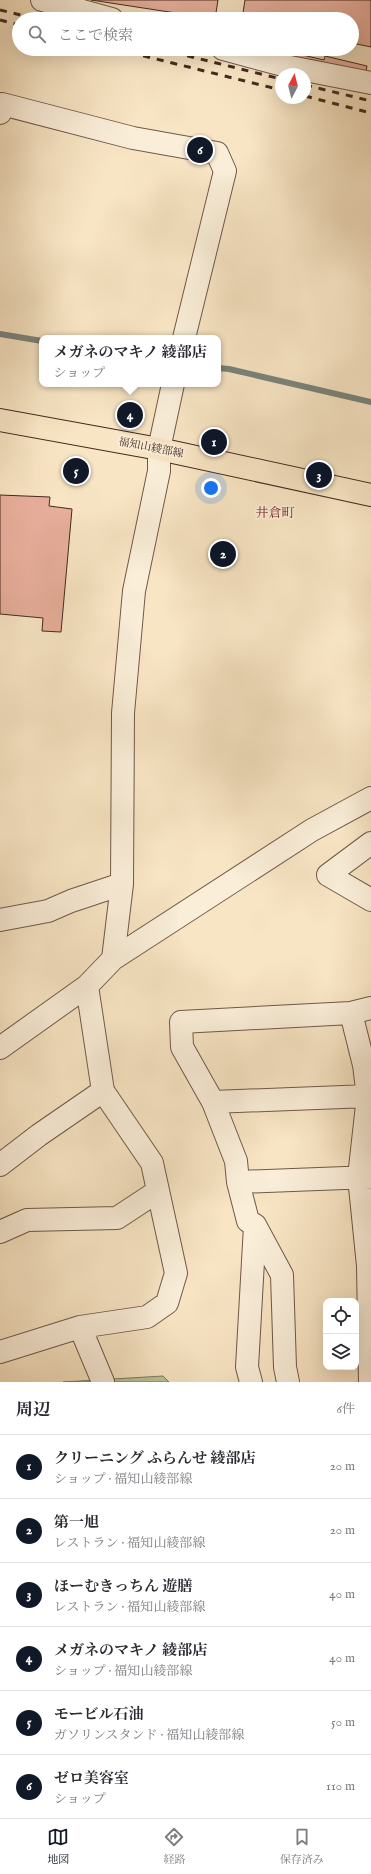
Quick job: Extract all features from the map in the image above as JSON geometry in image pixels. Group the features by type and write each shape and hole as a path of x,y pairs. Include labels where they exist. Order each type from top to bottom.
{"main road":[{"name":"福知山綾部線","path":"0,420 159,449 371,496"}],"street":[{"path":"42,0 86,12"},
{"path":"249,56 290,67 371,83"},
{"path":"0,113 2,104 133,138 217,153 225,170 185,335"},
{"path":"113,959 122,884 123,713 134,590 159,471 159,449 172,387"},
{"path":"0,1048 87,986 113,959 312,830 371,798"},
{"path":"371,843 328,875 371,900"},
{"path":"0,920 48,911 71,901 122,884"},
{"path":"0,1352 80,1327 147,1317 167,1303 176,1273 152,1164 103,1091 87,986"},
{"path":"288,1382 285,1367 282,1275 256,1225 248,1221 238,1182 236,1161 213,1102 182,1047 181,1022 361,1011 364,1064 368,1096 365,1177 370,1266 370,1382"},
{"path":"0,1165 38,1135 103,1091"},
{"path":"213,1102 368,1096"},
{"path":"238,1182 365,1177"},
{"path":"0,1232 27,1220 117,1218 158,1191"},
{"path":"251,1382 247,1367 256,1225"},
{"path":"80,1327 102,1382"}],"green space":[{"path":"163,1376 169,1382 63,1382"}],"building":[{"path":"91,0 218,0 216,12 169,12"},
{"path":"245,0 371,0 371,47 359,44 359,12 243,12"},
{"path":"285,56 307,56 324,60 325,56 367,66 365,76"},
{"path":"0,495 50,497 49,506 72,509 61,632 42,631 43,618 0,614"}],"waterway":[{"path":"0,334 39,340"},
{"path":"221,368 371,402"}],"railway":[{"path":"0,10 12,13"},
{"path":"0,20 12,23"},
{"path":"144,56 275,89"},
{"path":"188,56 275,78"},
{"path":"311,86 371,101"},
{"path":"311,98 371,113"}],"place":[{"name":"ゼロ美容室","path":"200,150"},
{"name":"メガネのマキノ 綾部店","path":"130,415"},
{"name":"クリーニング ふらんせ 綾部店","path":"214,442"},
{"name":"モービル石油","path":"76,471"},
{"name":"ほーむきっちん 遊膳","path":"319,475"},
{"name":"第一旭","path":"223,554"}],"district":[{"name":"井倉町","path":"275,513"}]}
